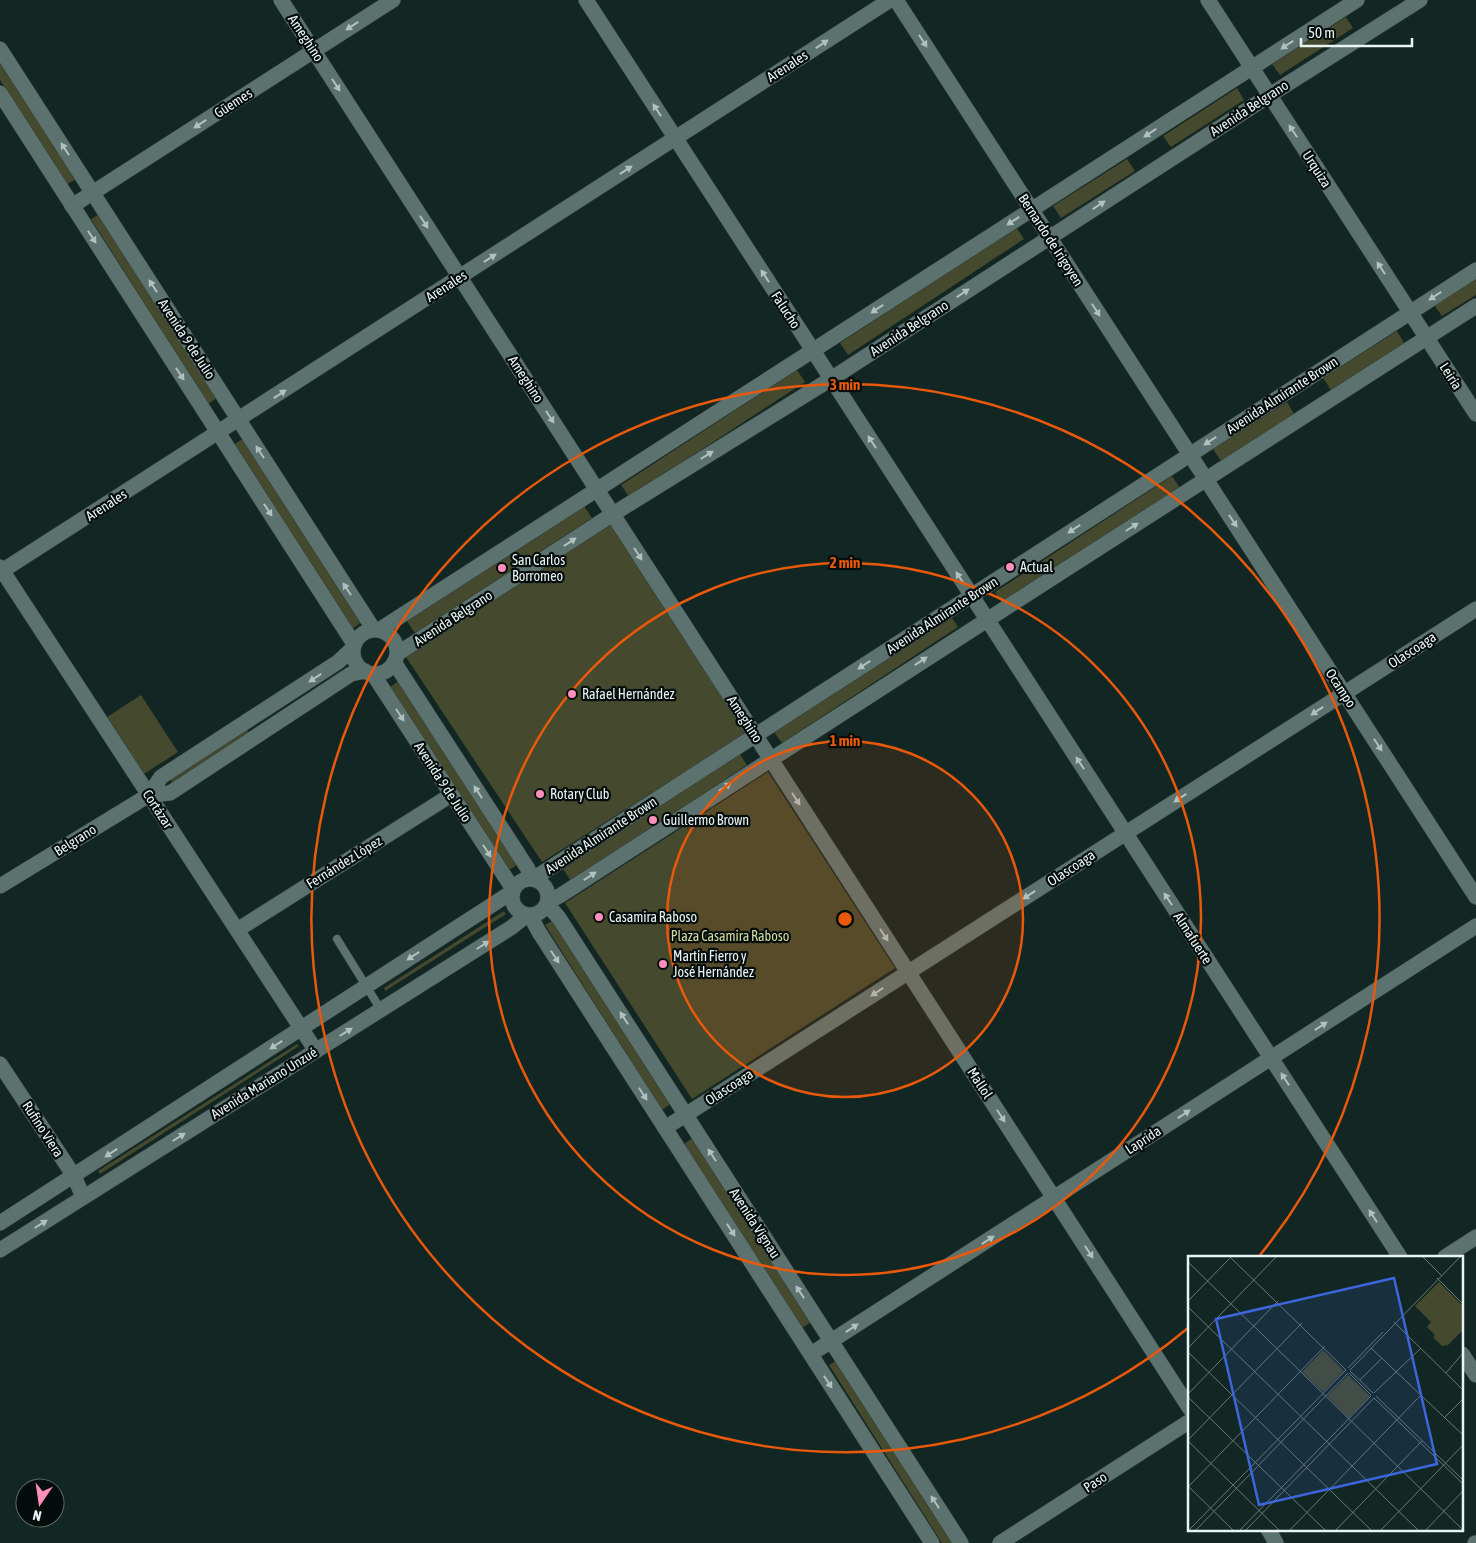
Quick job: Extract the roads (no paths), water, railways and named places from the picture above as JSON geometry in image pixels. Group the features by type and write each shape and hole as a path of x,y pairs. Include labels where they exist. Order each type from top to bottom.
{"street":[{"name":"Ameghino","path":"282,0 770,758"},
{"name":"Güemes","path":"72,206 392,0"},
{"name":"Falucho","path":"586,0 987,619"},
{"name":"Arenales","path":"1,569 239,420 890,0"},
{"name":"Bernardo de Irigoyen","path":"896,0 1206,480"},
{"name":"Urquiza","path":"1208,0 1427,338"},
{"path":"149,795 161,778 338,662 354,646 363,633 376,630 597,490 1357,0"},
{"name":"Avenida Belgrano","path":"396,658 613,514 831,379 1420,0"},
{"name":"Avenida 9 de Julio","path":"0,49 376,630"},
{"name":"Avenida 9 de Julio","path":"0,93 354,646"},
{"name":"Avenida Almirante Brown","path":"532,879 1476,270"},
{"name":"Avenida Almirante Brown","path":"548,903 770,758 1476,306"},
{"name":"Leiría","path":"1427,338 1476,414"},
{"name":"Ocampo","path":"1206,480 1476,897"},
{"name":"Cortázar","path":"1,569 316,1051"},
{"name":"Olascoaga","path":"665,1128 1476,609"},
{"name":"Almafuerte","path":"987,619 1399,1256"},
{"path":"149,795 170,793 351,674 386,670 396,658 394,641 390,635 376,630"},
{"path":"354,646 356,664 369,672"},
{"name":"Avenida 9 de Julio","path":"396,658 528,869 532,879"},
{"name":"Avenida 9 de Julio","path":"369,672 513,891"},
{"path":"254,717 263,732"},
{"name":"Mallol","path":"770,758 1188,1406"},
{"name":"Belgrano","path":"0,886 149,795"},
{"name":"Fernández López","path":"237,930 451,795"},
{"path":"532,879 539,881 547,890 548,903 541,912 528,915 514,907 512,901 513,891 522,880 532,879"},
{"name":"Avenida Mariano Unzué","path":"0,1223 513,891"},
{"name":"Avenida Vignau","path":"548,903 686,1114 961,1543"},
{"name":"Avenida Vignau","path":"528,915 932,1543"},
{"name":"Avenida Mariano Unzué","path":"2,1245 83,1197 316,1051 528,915"},
{"name":"Laprida","path":"811,1354 1476,926"},
{"name":"Rufino Viera","path":"0,1064 74,1176 83,1197"},
{"path":"1446,1256 1476,1236"},
{"path":"1464,1357 1476,1375"},
{"name":"Paso","path":"1000,1543 1188,1422"},
{"path":"1269,1530 1276,1543"}],"lane":[{"path":"337,939 381,1010"}],"place":[{"name":"Actual","path":"1010,567"},
{"name":"San Carlos Borromeo","path":"502,568"},
{"name":"Rafael Hernández","path":"572,694"},
{"name":"Rotary Club","path":"540,794"},
{"name":"Guillermo Brown","path":"653,820"},
{"name":"Casamira Raboso","path":"599,917"},
{"name":"Martín Fierro y José Hernández","path":"663,964"}],"park label":[{"name":"Plaza Casamira Raboso","path":"730,936"}]}
